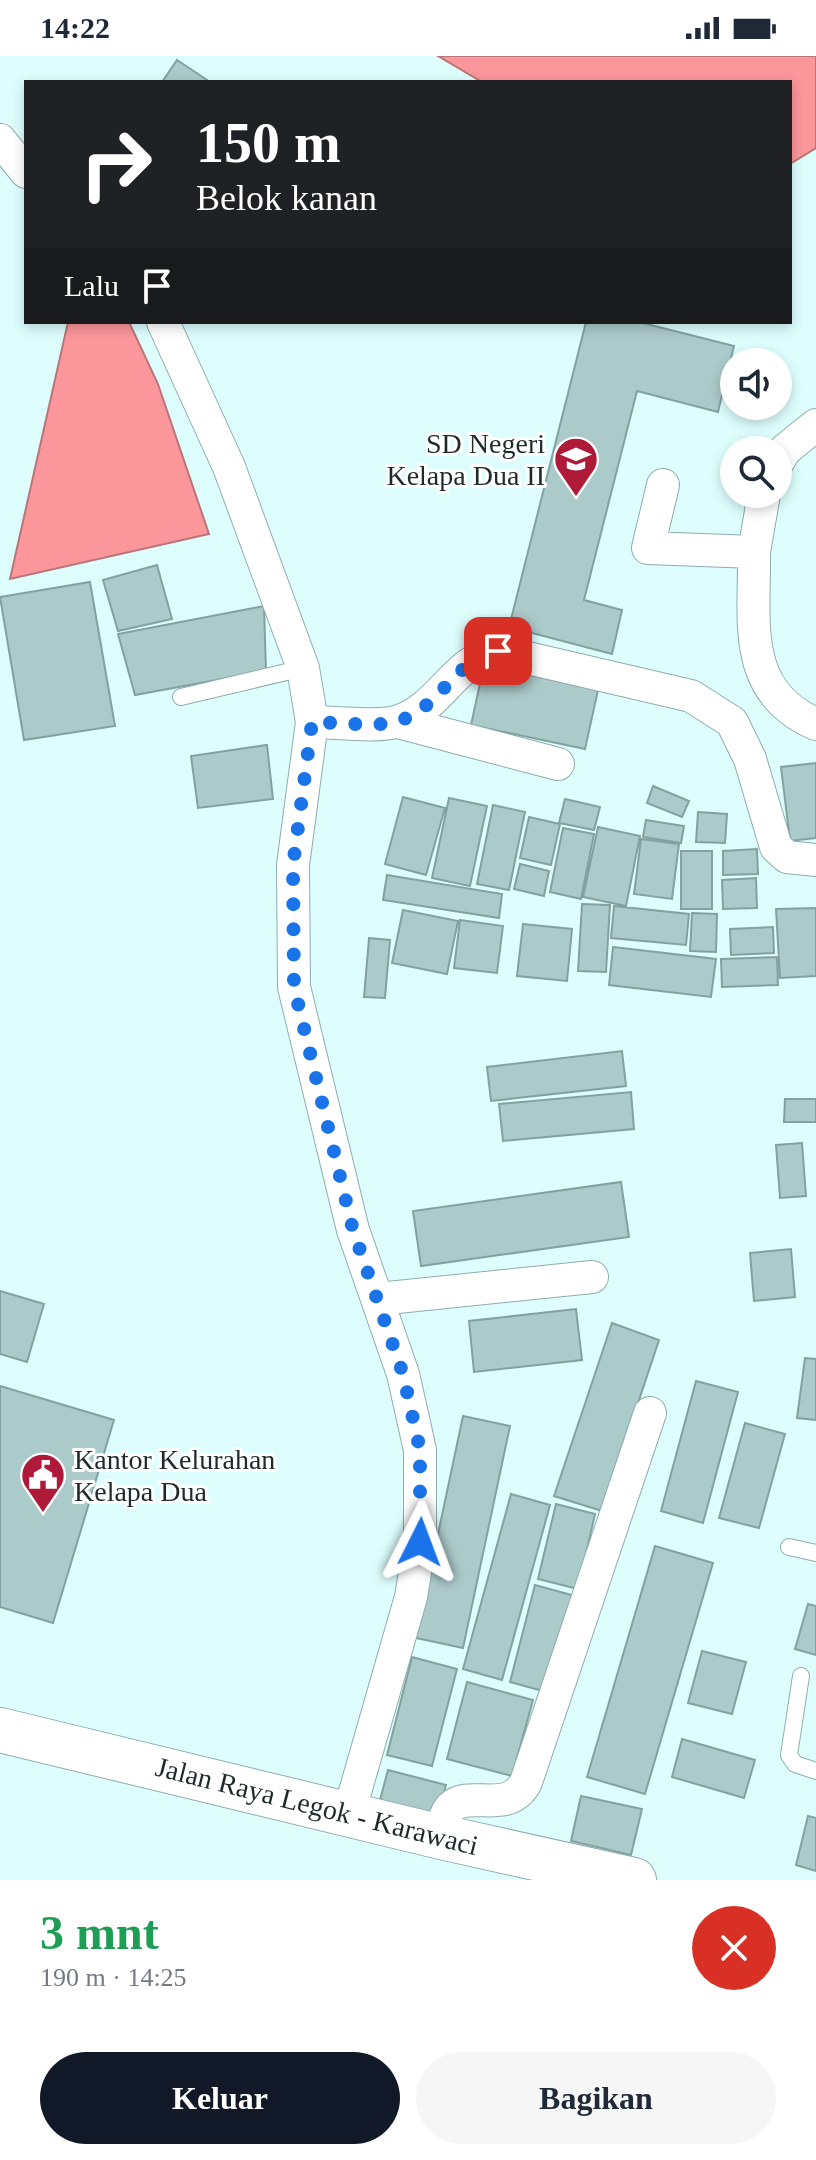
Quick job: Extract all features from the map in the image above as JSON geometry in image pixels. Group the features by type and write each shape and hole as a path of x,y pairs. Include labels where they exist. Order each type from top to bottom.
{"main road":[{"name":"Jalan Raya Legok - Karawaci","path":"0,1730 441,1837 634,1880"}],"street":[{"path":"0,140 24,170"},
{"path":"164,324 229,467 303,668 312,722 293,865 294,987 353,1230 403,1374 420,1450 422,1505 411,1597 349,1813"},
{"path":"792,444 816,425"},
{"path":"663,485 648,548 754,552"},
{"path":"762,508 754,552 756,662 776,699 816,724"},
{"path":"398,722 433,701 469,661 498,651 691,696 732,722 750,759 776,847 787,857 816,860"},
{"path":"732,722 776,699"},
{"path":"312,722 398,722 558,764"},
{"path":"378,1299 592,1277"},
{"path":"441,1837 447,1813 455,1804 502,1800 522,1789 650,1413"}],"lane":[{"path":"181,697 303,668"},
{"path":"789,1547 816,1553"},
{"path":"801,1676 789,1755 795,1764 816,1771"}],"shaded area":[{"path":"438,56 816,56 816,148 792,163 792,80 479,80"},
{"path":"68,324 130,324 158,384 209,534 10,579"}],"building":[{"path":"177,60 207,80 163,80"},
{"name":"SD Negeri Kelapa Dua II","path":"585,324 647,324 734,346 720,348 718,412 637,391 584,600 622,610 612,654 509,627"},
{"path":"157,565 172,619 118,631 103,580"},
{"path":"90,582 115,726 24,740 0,597"},
{"path":"264,606 266,671 135,695 118,634"},
{"path":"484,665 598,690 585,749 471,725"},
{"path":"267,745 273,799 198,808 191,756"},
{"path":"816,763 816,838 790,841 781,767"},
{"path":"653,786 689,801 682,817 647,803"},
{"path":"403,797 445,808 426,875 385,864"},
{"path":"449,798 487,806 470,886 432,878"},
{"path":"565,799 600,807 594,830 559,823"},
{"path":"493,805 525,812 509,890 477,884"},
{"path":"698,812 727,814 725,843 696,842"},
{"path":"529,817 560,824 551,865 520,858"},
{"path":"646,820 684,826 681,843 643,837"},
{"path":"598,827 640,836 626,906 583,897"},
{"path":"563,828 594,834 581,899 550,892"},
{"path":"641,839 679,844 672,899 634,894"},
{"path":"757,849 758,874 723,875 723,851"},
{"path":"681,851 712,851 712,909 681,909"},
{"path":"520,864 549,871 544,896 514,889"},
{"path":"387,875 502,894 499,918 383,900"},
{"path":"756,878 757,908 723,909 722,880"},
{"path":"582,904 610,905 606,972 578,971"},
{"path":"614,906 689,914 686,945 611,938"},
{"path":"816,908 816,976 780,978 776,909"},
{"path":"403,910 458,921 447,974 392,963"},
{"path":"692,913 717,914 716,952 690,951"},
{"path":"460,920 503,926 497,973 454,968"},
{"path":"523,924 572,929 567,981 517,976"},
{"path":"773,927 774,953 731,955 730,929"},
{"path":"369,938 390,940 385,998 364,997"},
{"path":"613,947 716,959 711,997 609,985"},
{"path":"777,957 778,985 722,987 721,959"},
{"path":"622,1051 626,1086 491,1101 487,1067"},
{"path":"631,1092 634,1129 503,1141 499,1104"},
{"path":"785,1099 816,1099 816,1122 784,1122"},
{"path":"802,1143 806,1196 780,1198 776,1145"},
{"path":"621,1182 629,1237 421,1266 413,1211"},
{"path":"791,1249 795,1297 754,1301 750,1253"},
{"path":"0,1291 44,1304 27,1362 0,1354"},
{"path":"576,1309 582,1360 474,1372 469,1321"},
{"path":"612,1323 659,1340 602,1511 554,1496"},
{"path":"805,1358 816,1359 816,1420 797,1418"},
{"path":"696,1381 738,1392 703,1523 661,1511"},
{"name":"Kantor Kelurahan Kelapa Dua","path":"0,1386 114,1420 53,1623 0,1607"},
{"path":"463,1416 510,1426 463,1648 416,1638"},
{"path":"745,1423 785,1434 759,1528 719,1518"},
{"path":"511,1494 550,1505 502,1680 463,1669"},
{"path":"556,1504 595,1514 578,1589 538,1579"},
{"path":"655,1546 713,1563 645,1794 587,1777"},
{"path":"535,1585 575,1596 550,1693 510,1682"},
{"path":"808,1604 816,1606 816,1655 795,1649"},
{"path":"702,1651 746,1662 732,1714 688,1703"},
{"path":"412,1657 457,1669 432,1766 387,1755"},
{"path":"467,1682 533,1700 512,1776 447,1759"},
{"path":"682,1739 755,1760 744,1798 672,1777"},
{"path":"388,1770 446,1785 437,1816 380,1800"},
{"path":"581,1796 642,1809 631,1855 571,1841"},
{"path":"808,1816 816,1818 816,1871 796,1865"}],"place":[{"name":"SD Negeri Kelapa Dua II","path":"576,498"},
{"name":"Kantor Kelurahan Kelapa Dua","path":"43,1514"}],"route":[{"path":"420,1542 423,1493 420,1450 403,1374 353,1230 294,987 293,865 312,722 398,722 433,701 469,661 498,651"}]}
